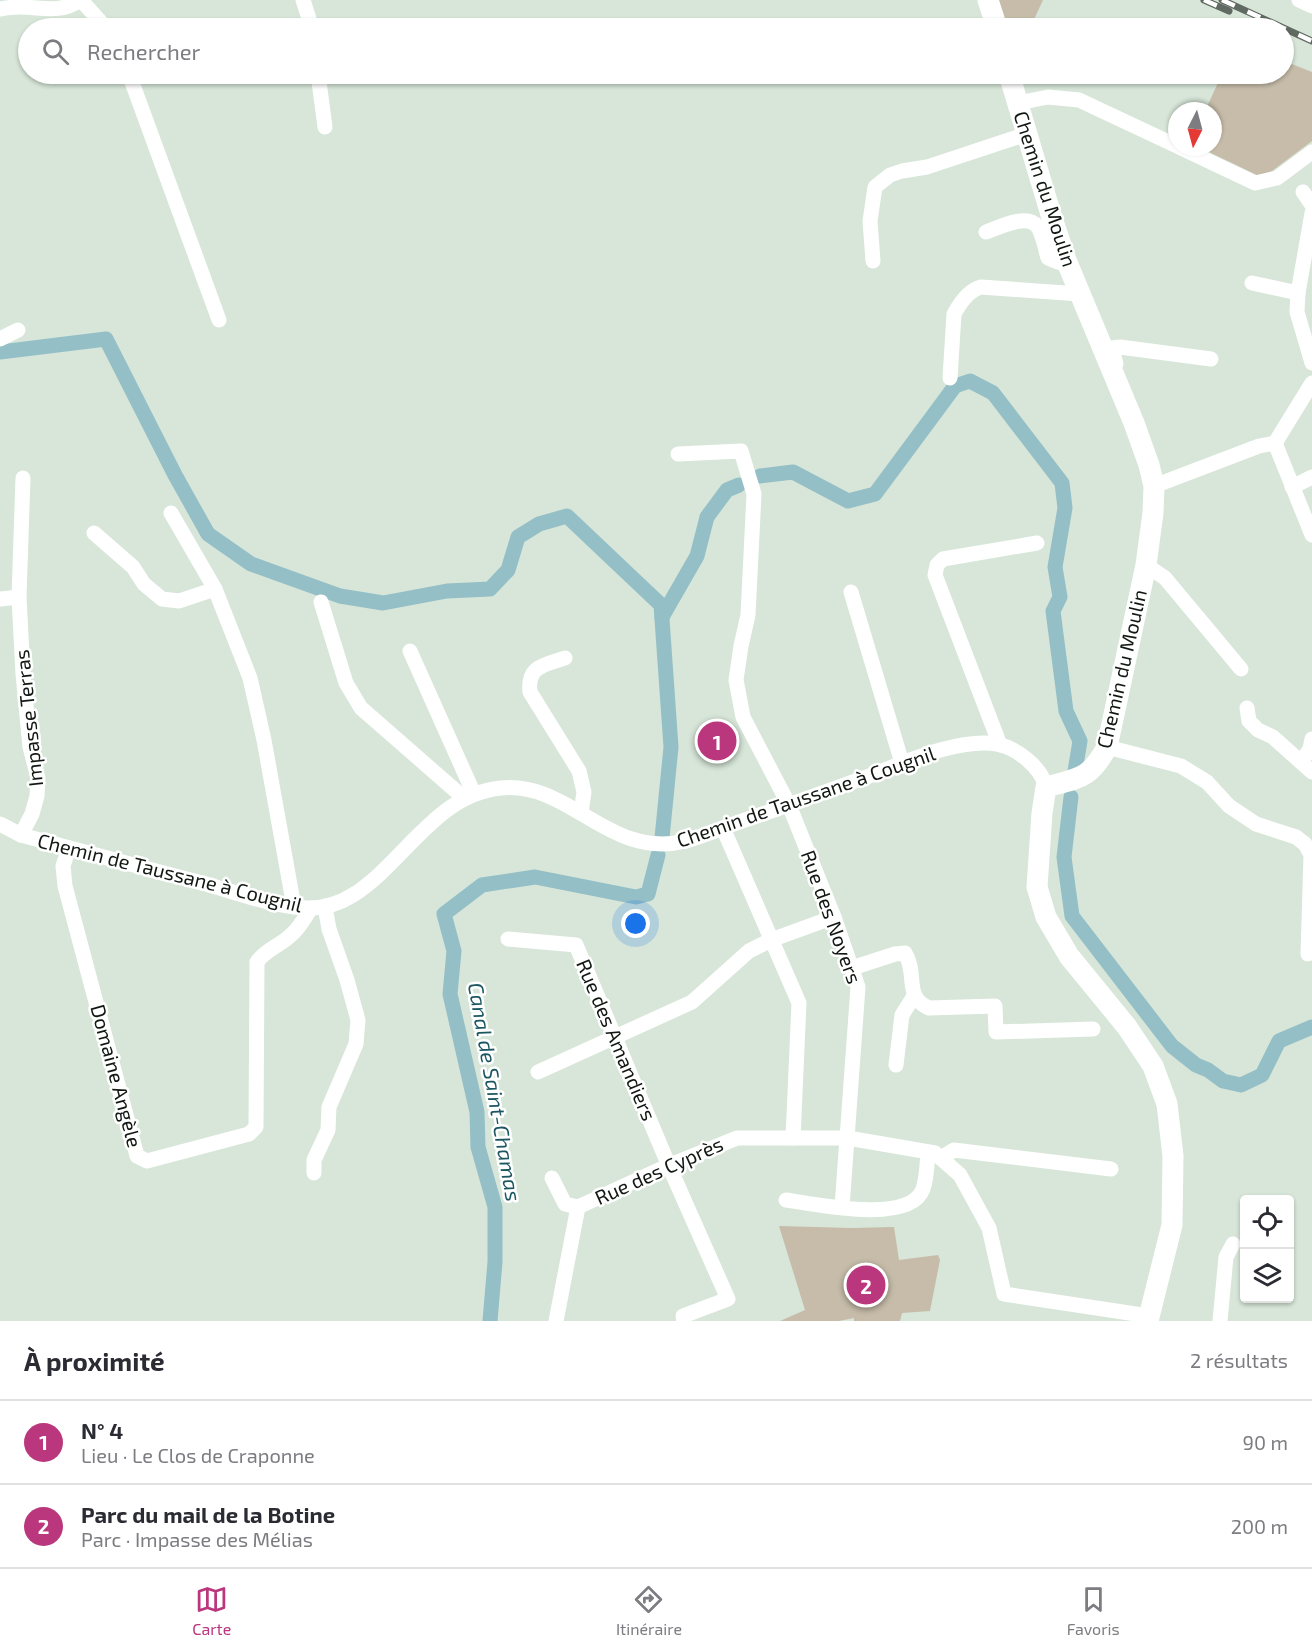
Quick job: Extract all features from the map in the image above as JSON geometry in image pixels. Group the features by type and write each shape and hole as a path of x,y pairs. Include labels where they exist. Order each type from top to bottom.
{"street":[{"path":"0,9 18,7 48,10 71,7 81,0 97,18"},
{"path":"303,0 309,18"},
{"path":"988,0 994,18"},
{"path":"1299,0 1312,6"},
{"path":"133,84 219,320"},
{"path":"319,84 325,127"},
{"name":"Chemin du Moulin","path":"1013,84 1066,260 1134,423 1154,486 1154,513 1146,565 1107,747 1098,765 1087,774 1074,780 1046,786"},
{"path":"1018,103 1048,97 1079,100 1168,141"},
{"path":"873,261 870,221 875,187 890,175 927,167 1027,134"},
{"path":"1199,156 1256,183 1277,178 1312,152"},
{"path":"1312,213 1298,293 1297,312 1312,363"},
{"path":"986,232 1023,220 1032,222 1038,227 1048,258 1058,262 1066,260"},
{"path":"1252,283 1298,293"},
{"path":"950,378 954,314 975,288 1080,294"},
{"path":"0,339 18,330"},
{"path":"1134,423 1112,348 1120,347 1211,359"},
{"path":"1154,486 1259,446 1275,443 1312,383"},
{"path":"1275,443 1312,535"},
{"name":"Rue des Noyers","path":"678,454 741,451 754,494 748,615 736,680 743,717 789,805 834,917 858,987 842,1207"},
{"path":"1292,487 1312,477"},
{"name":"Impasse Terras","path":"21,835 32,814 37,796 38,778 30,747 22,674 20,597 23,478"},
{"path":"171,513 215,589 250,678 264,740 294,907"},
{"path":"94,533 133,567 144,584 162,598 179,601 215,589"},
{"path":"935,1155 960,1175 989,1228 1004,1294 1149,1319 1172,1225 1173,1156 1167,1104 1153,1065 1127,1027 1069,956 1046,917 1037,887 1046,786 1044,777 1014,751 1000,745 935,575 937,565 943,560 1037,543"},
{"path":"1146,565 1165,578 1241,669"},
{"path":"851,592 902,764"},
{"path":"0,599 20,597"},
{"path":"321,602 346,683 361,708 469,796"},
{"path":"410,651 469,796"},
{"path":"565,658 538,667 531,674 529,684 530,692 579,771 584,792 581,813"},
{"path":"1247,708 1249,721 1258,730 1274,737 1306,767"},
{"path":"1306,767 1312,739"},
{"name":"Chemin de Taussane à Cougnil","path":"0,824 21,835 294,907 318,907 353,895 369,883 451,806 469,796 504,788 522,789 540,793 581,813 610,832 629,839 648,843 686,841 958,746 1000,745"},
{"path":"1107,747 1181,766 1207,783 1229,806 1256,824 1296,837 1305,844 1311,855 1308,954"},
{"path":"723,828 799,1003 793,1138"},
{"name":"Domaine Angèle","path":"69,848 63,866 65,886 137,1156 147,1161 249,1134 256,1126 257,962 264,953 293,934 318,907"},
{"path":"314,1173 314,1160 328,1130 329,1107 356,1044 358,1020 329,929 318,907"},
{"path":"538,1072 692,1002 749,951 771,940 834,917"},
{"name":"Rue des Amandiers","path":"508,939 576,945 728,1299 683,1316 684,1321"},
{"path":"852,968 905,953 910,961 914,996 919,1004 929,1008 994,1006 996,1032 1093,1029"},
{"path":"896,1065 902,1015 914,996"},
{"name":"Rue des Cyprès","path":"578,1207 737,1138 848,1138 935,1155"},
{"path":"935,1155 954,1150 1111,1169"},
{"path":"786,1200 861,1209 888,1209 905,1206 916,1199 923,1189 935,1155"},
{"path":"552,1178 566,1204 578,1207 556,1321"},
{"path":"1220,1321 1226,1257 1233,1244"}],"shaded area":[{"path":"998,0 1043,0 1035,18 1004,18"},
{"path":"1294,65 1312,72 1312,141 1272,171 1259,176 1217,156 1222,156 1222,102 1209,102 1217,84 1294,84"},
{"path":"779,1226 894,1227 899,1260 938,1255 940,1260 930,1311 902,1313 900,1321 854,1321 854,1318 839,1321 780,1321 805,1310"}],"waterway":[{"name":"Canal de Saint-Chamas","path":"0,352 106,339 175,475 208,534 251,564 340,596 383,603 447,591 490,589 508,570 518,537 539,524 567,516 661,605 671,747 662,838"},
{"path":"760,476 793,472 848,501 875,494 955,386 970,381 993,393 1062,483 1065,508 1055,567 1060,597 1053,611 1066,711 1080,741 1075,771"},
{"path":"662,617 697,556 707,517 727,490 739,485"},
{"path":"1071,797 1064,857 1072,916 1172,1046 1196,1065 1208,1070 1223,1081 1241,1085 1262,1075 1279,1041 1312,1027"},
{"name":"Canal de Saint-Chamas","path":"490,1321 495,1262 495,1207 478,1147 477,1112 450,994 454,951 444,914 482,885 535,877 636,897 648,894 658,855"}],"railway":[{"path":"1204,0 1229,11"},
{"path":"1222,0 1262,18"},
{"path":"1294,33 1312,41"}],"place":[{"name":"N° 4","path":"717,741"},
{"name":"Parc du mail de la Botine","path":"866,1285"}]}
